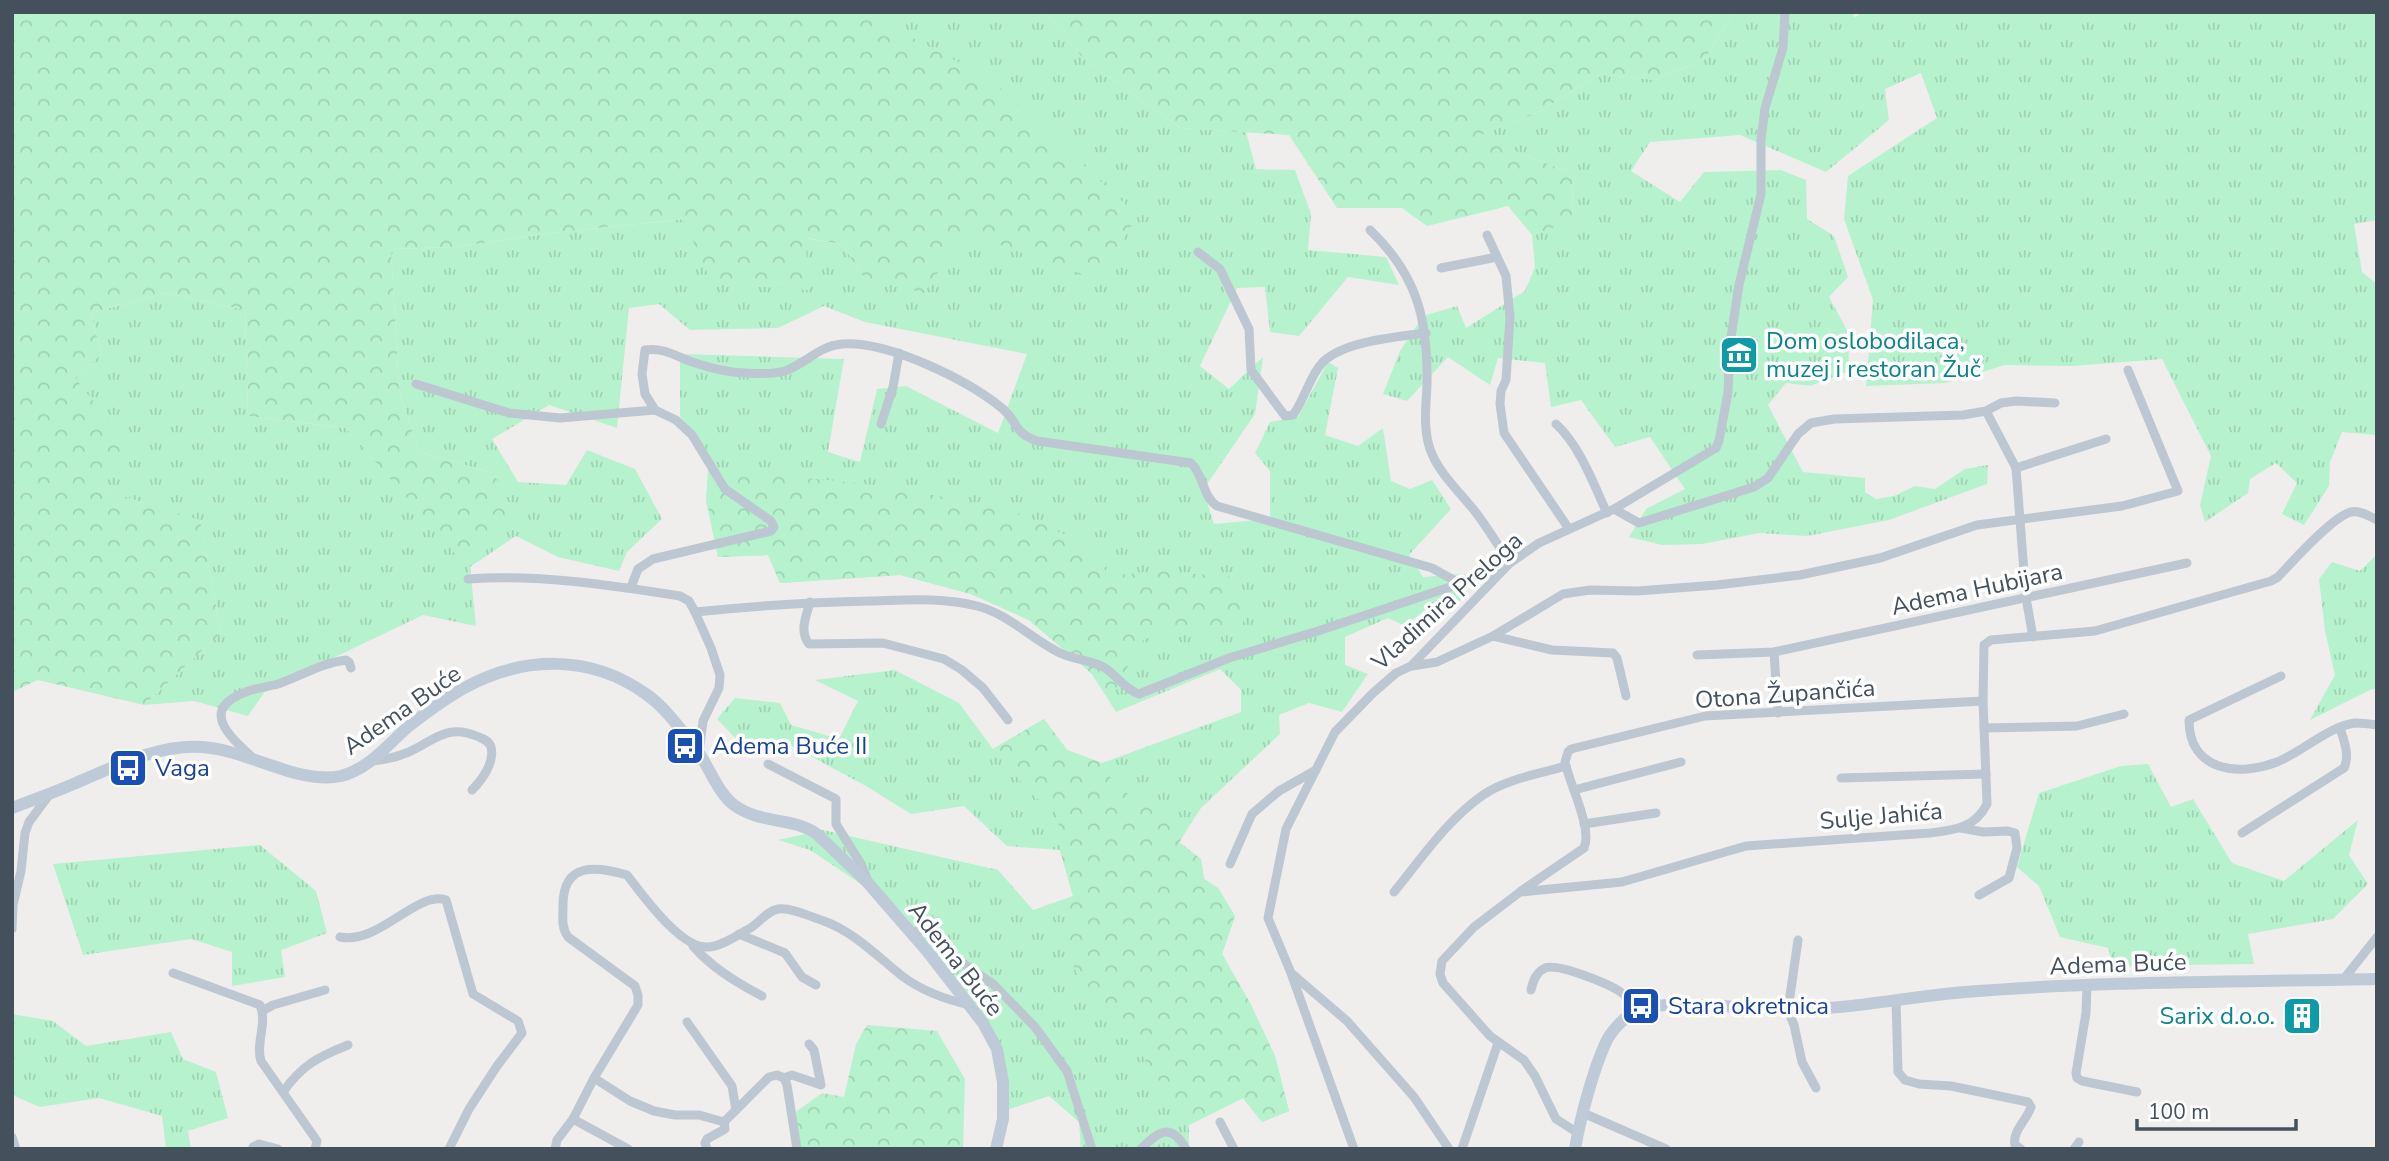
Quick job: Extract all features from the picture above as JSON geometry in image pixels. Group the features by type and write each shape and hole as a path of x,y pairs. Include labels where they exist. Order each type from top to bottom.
{"street":[{"name":"Vladimira Preloga","path":"1448,1149 1414,1097 1347,1021 1291,973 1268,918 1286,829 1335,732 1396,673 1411,666 1508,566 1539,543 1611,511 1709,453 1719,441 1728,392 1730,344 1739,285 1761,194 1761,140 1765,108 1783,48 1785,12"},
{"path":"695,612 810,603 927,600 978,606 1014,622 1043,645 1063,655 1105,668 1139,694 1229,658 1318,631 1508,566 1478,514 1442,470 1430,449 1426,423 1426,333 1413,287 1389,248 1370,230"},
{"path":"1487,234 1506,276 1510,317 1508,364 1500,404 1504,433 1569,529"},
{"path":"1198,253 1220,269 1251,334 1251,370 1285,416 1293,415 1316,372 1329,358 1366,343 1426,333"},
{"path":"1441,268 1497,257"},
{"path":"655,410 645,394 642,374 645,350 657,348 695,363 761,374 784,371 824,348 843,344 899,353 983,395 1006,412 1023,435 1037,441 1191,463 1198,470 1209,500 1217,506 1432,568 1460,583"},
{"path":"881,424 893,387 899,353"},
{"path":"1411,666 1437,662 1493,636 1563,594 1590,590 1637,591 1800,575 1880,558 1977,525 2122,506 2178,492 2128,370"},
{"path":"416,384 509,413 560,418 655,410 676,420 692,435 725,489 771,521 774,527 771,531 653,559 638,569 631,587"},
{"path":"1556,424 1564,431 1611,511 1639,523 1754,487 1769,478 1798,434 1811,423 1834,419 1963,415 2016,401 2055,403"},
{"path":"1986,411 2016,468 2026,598 2033,637"},
{"path":"2016,468 2106,439"},
{"name":"Sulje Jahića","path":"1520,892 1622,882 1746,846 1930,833 1969,824 1981,815 1987,804 1984,645 1991,640 2095,631 2271,581 2320,533 2346,514 2361,512 2377,520"},
{"name":"Adema Hubijara","path":"1697,655 1774,652 2187,563"},
{"path":"468,579 520,577 631,587 680,596 690,601 712,648 719,675 719,688 703,721 699,753"},
{"path":"810,603 804,627 809,643 883,643 944,659 984,688 1007,720"},
{"path":"1493,636 1552,650 1613,653 1617,658 1626,696"},
{"path":"1774,652 1778,713"},
{"path":"253,757 221,724 221,714 226,705 241,693 277,684 317,667 346,660 351,668"},
{"name":"Adema Buće","path":"12,808 135,758 178,748 202,747 253,757 304,776 341,776 356,771 370,761 410,726 464,688 494,673 522,665 551,663 602,672 646,694 671,718 699,753 734,805 767,821 811,829 869,883 970,1005 997,1049 1003,1082 1003,1119 996,1149"},
{"path":"2281,676 2189,720 2189,727 2201,758 2213,766 2258,767 2278,762 2340,728 2355,723 2377,725"},
{"name":"Otona Župančića","path":"1394,892 1427,849 1484,794 1522,778 1566,766 1566,757 1571,749 1692,718 1983,701"},
{"path":"1984,728 2077,726 2124,714"},
{"path":"2242,833 2344,768 2347,753 2340,728"},
{"path":"370,761 408,753 440,734 473,734 487,740 491,747 487,770 472,790"},
{"path":"1574,790 1681,762"},
{"name":"Adema Buće","path":"768,764 836,799 836,824 861,864 869,883"},
{"path":"1566,766 1584,824 1587,842 1584,848 1474,928 1452,949 1440,966 1440,974 1450,992 1498,1043 1524,1060 1556,1119 1578,1133"},
{"path":"1230,863 1252,814 1279,791 1316,770"},
{"path":"1842,778 1986,774"},
{"path":"12,929 13,905 26,832 29,822 50,793"},
{"path":"1584,824 1656,813"},
{"path":"1959,828 2015,833 2017,848 2010,878 1979,895"},
{"path":"555,1149 557,1140 573,1119 638,1005 635,986 568,937 563,929 563,896 571,877 581,870 607,870 628,876 645,901 690,942 702,957 736,982 762,996"},
{"path":"340,937 361,937 413,908 436,899 446,900 473,994 513,1017 521,1026 522,1033 469,1108 449,1149"},
{"path":"690,942 699,947 712,947 755,926 770,912 777,909 787,910 827,922 860,941 905,978 954,1002 970,1005"},
{"path":"910,933 924,930 930,932 954,957 993,984 1035,1027 1067,1071 1092,1149"},
{"path":"739,934 785,953 802,977 816,985"},
{"path":"2343,980 2377,937"},
{"path":"1798,940 1788,1010 1802,1062 1816,1088"},
{"path":"1531,990 1534,978 1545,968 1559,967 1616,989 1626,995 1636,1010 1621,1022 1606,1041 1583,1113 1575,1149"},
{"path":"173,973 260,1006 262,1011 258,1051 267,1072 317,1142 315,1149"},
{"path":"1291,973 1354,1149"},
{"name":"Adema Buće","path":"1636,1010 1675,1005 1788,1010 1843,1008 1965,992 2087,985 2377,979"},
{"path":"2087,985 2077,1078 2137,1092"},
{"path":"262,1011 325,990"},
{"path":"1896,999 1898,1072 1905,1080 1919,1084 1951,1086 2028,1102 2030,1112 2014,1136 2015,1145 2021,1149"},
{"path":"687,1022 732,1086 736,1110"},
{"path":"1462,1149 1498,1043"},
{"path":"724,1122 769,1077 792,1075 821,1085 814,1050 810,1044"},
{"path":"283,1092 313,1059 348,1045"},
{"path":"784,1077 792,1107 797,1149"},
{"path":"594,1078 630,1101 654,1111 675,1115 699,1115 724,1122"},
{"path":"1583,1113 1666,1149"},
{"path":"573,1119 628,1149"},
{"path":"707,1149 707,1139 726,1129 724,1122"},
{"path":"1220,1122 1234,1149"},
{"path":"1141,1149 1156,1133 1167,1131 1179,1137 1186,1149"},
{"path":"12,1137 16,1149"},
{"path":"254,1149 253,1147 259,1144 278,1149"}],"green space":[{"path":"12,12 871,12 872,16 993,81 1138,216 1095,280 965,232 924,293 864,278 842,244 806,238 808,290 712,283 683,219 454,247 391,249 399,390 419,452 493,473 517,518 458,557 346,428 248,416 245,310 167,293 91,313 101,354 75,378 126,442 97,488 200,520 221,633 144,705 38,680 12,692"},
{"path":"871,12 1044,12 1083,58 1180,128 1246,132 1256,169 1295,170 1311,214 1308,250 1386,257 1399,285 1348,277 1299,336 1270,332 1265,287 1237,288 1200,366 1229,389 1263,357 1255,414 1203,490 1214,524 1270,519 1270,471 1255,453 1270,422 1298,417 1328,362 1338,368 1325,435 1358,446 1383,428 1391,481 1410,489 1432,480 1451,509 1409,555 1423,577 1460,574 1467,592 1451,611 1431,605 1405,626 1388,618 1345,637 1345,665 1368,674 1342,712 1309,703 1279,715 1280,734 1201,808 1179,842 1201,859 1204,879 1218,888 1235,916 1222,954 1250,1003 1275,1056 1289,1111 1262,1122 1243,1098 1189,1125 1189,1149 1081,1149 1079,1122 1049,1096 1007,1110 1007,1072 979,1009 901,911 810,850 778,840 823,830 998,870 1033,910 1073,896 1060,850 1007,846 964,806 911,814 788,744 749,752 717,719 735,698 780,703 791,725 839,739 858,701 815,680 895,670 959,703 993,749 1044,719 1067,750 1102,763 1241,712 1241,690 1220,669 1116,712 1092,674 1029,620 971,594 900,575 780,583 768,555 718,557 706,501 709,456 680,416 680,354 844,359 828,452 860,462 877,389 906,386 998,433 1027,354 865,322 824,306 778,328 690,330 659,304 629,308 617,428 549,405 492,439 518,482 566,485 587,450 635,469 662,519 627,552 619,571 558,557 516,536 470,567 476,626 423,615 266,690 248,716 194,701 144,705 221,633 200,521 97,488 75,378 101,354 91,313 167,293 245,310 248,416 346,428 459,556 493,473 419,452 399,390 391,249 454,247 684,219 842,244 864,278"},
{"path":"1044,12 1733,12 1705,59 1655,80 1600,74 1537,113 1478,136 1573,174 1572,221 1532,235 1508,206 1427,226 1402,208 1337,208 1289,135 1180,128 1083,58"},
{"path":"1733,12 1851,12 1855,17 1862,12 2377,12 2377,220 2354,224 2362,272 2377,284 2377,435 2342,432 2330,462 2329,486 2304,525 2282,514 2297,483 2276,463 2250,479 2248,493 2205,522 2200,505 2211,456 2162,359 2073,366 2005,365 1945,383 1866,386 1873,300 1844,219 1848,176 1937,118 1921,73 1885,89 1889,120 1826,172 1740,135 1650,142 1631,171 1680,202 1704,172 1781,170 1806,180 1807,219 1834,236 1848,277 1829,297 1848,332 1849,371 1810,386 1786,383 1768,405 1803,472 1865,478 1865,492 1876,499 1894,496 1915,486 1935,489 1965,469 1988,465 1987,484 1889,520 1807,536 1760,533 1702,544 1662,545 1629,537 1646,509 1685,489 1650,437 1615,447 1581,400 1551,407 1545,363 1498,358 1490,385 1448,357 1407,401 1383,394 1400,351 1423,316 1457,306 1466,328 1525,291 1535,267 1532,235 1572,220 1573,174 1477,136 1537,113 1600,74 1655,80 1705,59"},
{"path":"730,471 858,483 924,493 1021,514 1083,543 1110,576 1158,571 1233,577 1247,608 1240,633 1182,630 1144,639 1109,700 1092,674 1029,620 971,594 900,575 780,583 768,555 718,557 706,494"},
{"path":"2377,554 2377,690 2372,689 2310,720 2335,675 2325,631 2319,579 2332,562 2360,571"},
{"path":"1044,719 1067,750 1102,763 1115,785 1185,833 1179,843 1201,859 1204,879 1218,888 1235,916 1222,954 1250,1003 1275,1056 1289,1111 1262,1122 1243,1098 1189,1125 1141,1054 1076,973 1063,929 1073,896 1060,850 1058,814 1030,793 993,749"},
{"path":"2148,764 2171,807 2193,799 2232,863 2284,881 2358,820 2349,855 2368,884 2333,919 2248,934 2254,964 2113,966 2108,948 2060,937 2039,886 2017,867 2039,793 2121,766"},
{"path":"260,845 316,891 327,933 281,950 285,977 232,986 232,952 191,939 83,955 53,864"},
{"path":"12,1014 53,1021 86,1046 171,1032 183,1059 216,1072 228,1118 188,1131 191,1149 166,1149 162,1116 99,1098 40,1107 12,1095"},
{"path":"867,1025 937,1031 965,1079 963,1149 797,1149 790,1116 822,1093 844,1097 856,1044"}],"place":[{"name":"Dom oslobodilaca, muzej i restoran Žuč","path":"1739,355"},
{"name":"Adema Buće II","path":"685,746"},
{"name":"Vaga","path":"128,768"},
{"name":"Stara okretnica","path":"1641,1006"},
{"name":"Sarix d.o.o.","path":"2302,1016"}]}
